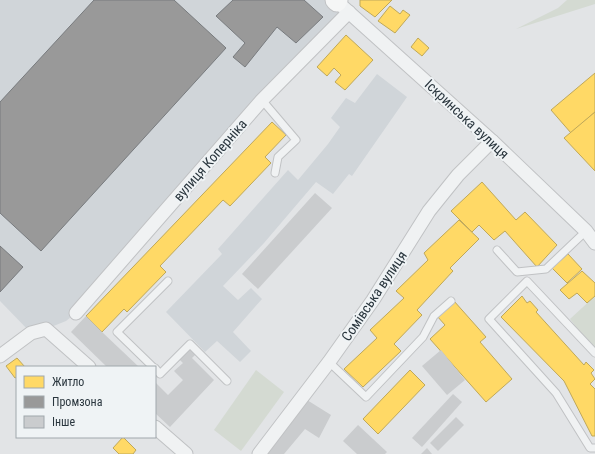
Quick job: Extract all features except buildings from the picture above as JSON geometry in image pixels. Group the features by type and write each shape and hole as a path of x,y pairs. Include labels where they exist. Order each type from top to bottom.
{"street":[{"name":"вулиця Коперніка","path":"76,313 262,100 340,3"},
{"name":"Іскринська вулиця","path":"340,3 492,141 586,232 595,243"},
{"name":"Сомівська вулиця","path":"259,454 329,362 373,300 429,211 458,175 492,141"},
{"path":"0,356 31,333 46,329 88,366"},
{"path":"156,428 176,451"}],"lane":[{"path":"262,100 296,140 278,157 276,173"},
{"path":"497,250 517,272 546,269 586,232"},
{"path":"152,366 116,332 168,281"},
{"path":"595,353 527,281 490,319 556,393 590,448 595,448"},
{"path":"329,362 366,397 423,337 434,316 451,301"},
{"path":"156,370 160,374 190,344 227,381"}],"shaded area":[{"path":"0,0 334,0 349,12 76,313 66,321 31,333 0,301"},
{"path":"567,0 595,0 595,4 516,29 558,8"},
{"path":"377,74 407,97 352,176 349,174 333,194 316,182 264,243 223,286 238,300 251,288 262,299 233,332 251,351 240,362 217,341 205,352 166,312 222,254 218,249 288,170 298,180 340,127 331,118 346,98 355,103"},
{"path":"595,296 595,351 570,319"},
{"path":"256,370 284,392 241,451 214,430"}]}
